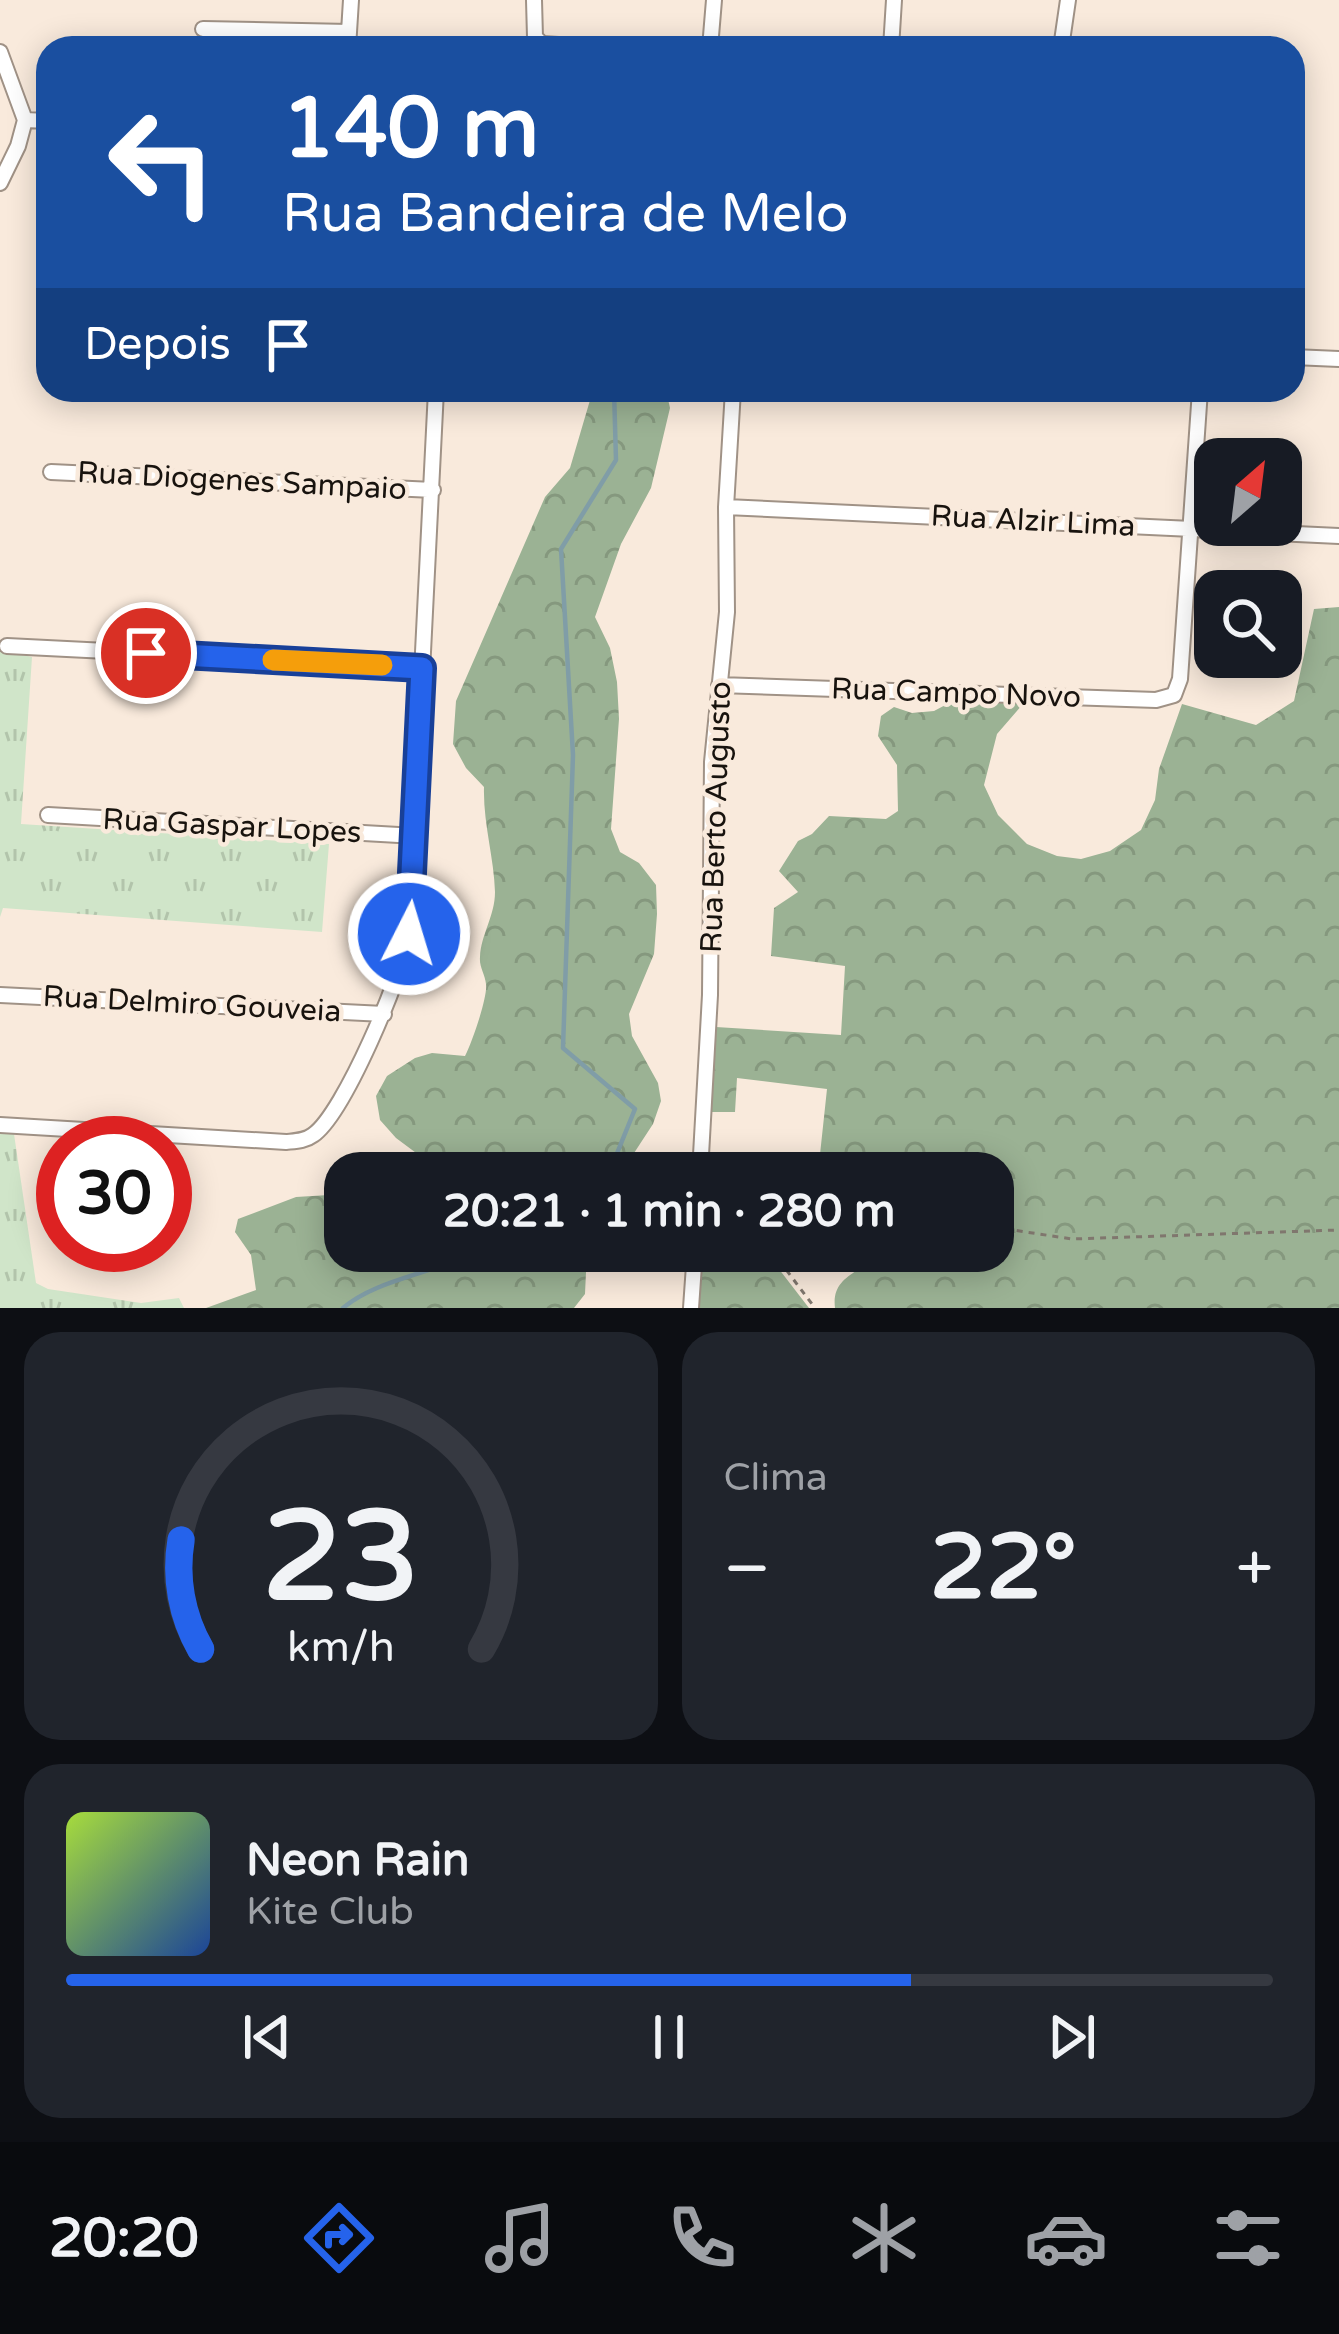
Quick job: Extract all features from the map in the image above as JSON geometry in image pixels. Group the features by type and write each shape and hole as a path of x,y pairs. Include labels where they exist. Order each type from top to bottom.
{"street":[{"path":"348,36 351,0"},
{"path":"534,0 535,36"},
{"path":"711,36 714,0"},
{"path":"891,36 894,0"},
{"path":"1063,36 1068,0"},
{"path":"203,29 295,36"},
{"path":"0,52 25,119 0,183"},
{"path":"25,119 36,120"},
{"path":"1305,358 1339,359"},
{"path":"0,1125 248,1141 306,1139 331,1112 384,1014 403,967 412,914 436,402"},
{"name":"Rua Berto Augusto","path":"701,1152 710,995 712,762 727,612 726,507 732,402"},
{"path":"1192,530 1199,402"},
{"name":"Rua Diogenes Sampaio","path":"51,472 433,490"},
{"name":"Rua Alzir Lima","path":"726,507 1339,536"},
{"name":"Rua Campo Novo","path":"719,685 1156,700 1174,695 1180,679 1192,530"},
{"path":"7,646 422,668"},
{"name":"Rua Gaspar Lopes","path":"48,815 416,836"},
{"name":"Rua Delmiro Gouveia","path":"0,995 384,1014"},
{"path":"691,1308 693,1272"}],"path":[{"path":"1014,1230 1072,1240 1339,1230"},
{"path":"788,1272 815,1308"}],"green space":[{"path":"589,402 669,402 651,488 621,544 595,617 610,648 617,682 611,829 620,852 639,863 656,885 654,954 629,1014 632,1036 658,1083 661,1101 635,1152 415,1152 380,1120 376,1096 387,1076 415,1058 432,1053 465,1056 479,1020 486,990 480,957 494,901 494,879 484,787 453,744 456,701 545,497 570,468"},
{"path":"1339,607 1339,1308 835,1308 838,1287 855,1272 1014,1272 1014,1152 820,1152 827,1089 737,1078 735,1112 711,1112 716,1027 841,1035 845,966 771,956 774,908 798,892 779,871 798,841 829,816 886,819 898,811 897,765 878,736 881,716 894,707 912,713 934,711 953,701 1023,704 997,734 984,785 998,815 1027,844 1081,859 1110,851 1141,830 1155,800 1159,769 1182,704 1256,725 1294,701 1314,609"},
{"path":"0,650 32,657 21,824 329,844 322,932 3,908 0,917"},
{"path":"0,1121 14,1134 36,1283 48,1289 141,1303 179,1298 184,1308 0,1308"},
{"path":"324,1195 324,1272 586,1272 585,1294 574,1308 206,1308 256,1290 251,1255 235,1232 238,1219 296,1197"},
{"path":"698,1272 781,1272 809,1308 694,1308"}],"waterway":[{"path":"614,402 616,460 561,549 573,755 563,1048 635,1109 618,1152"},
{"path":"343,1308 373,1290 424,1272"}],"slow traffic":[{"path":"273,660 382,665"}],"route":[{"path":"146,653 422,668 409,934"}]}
